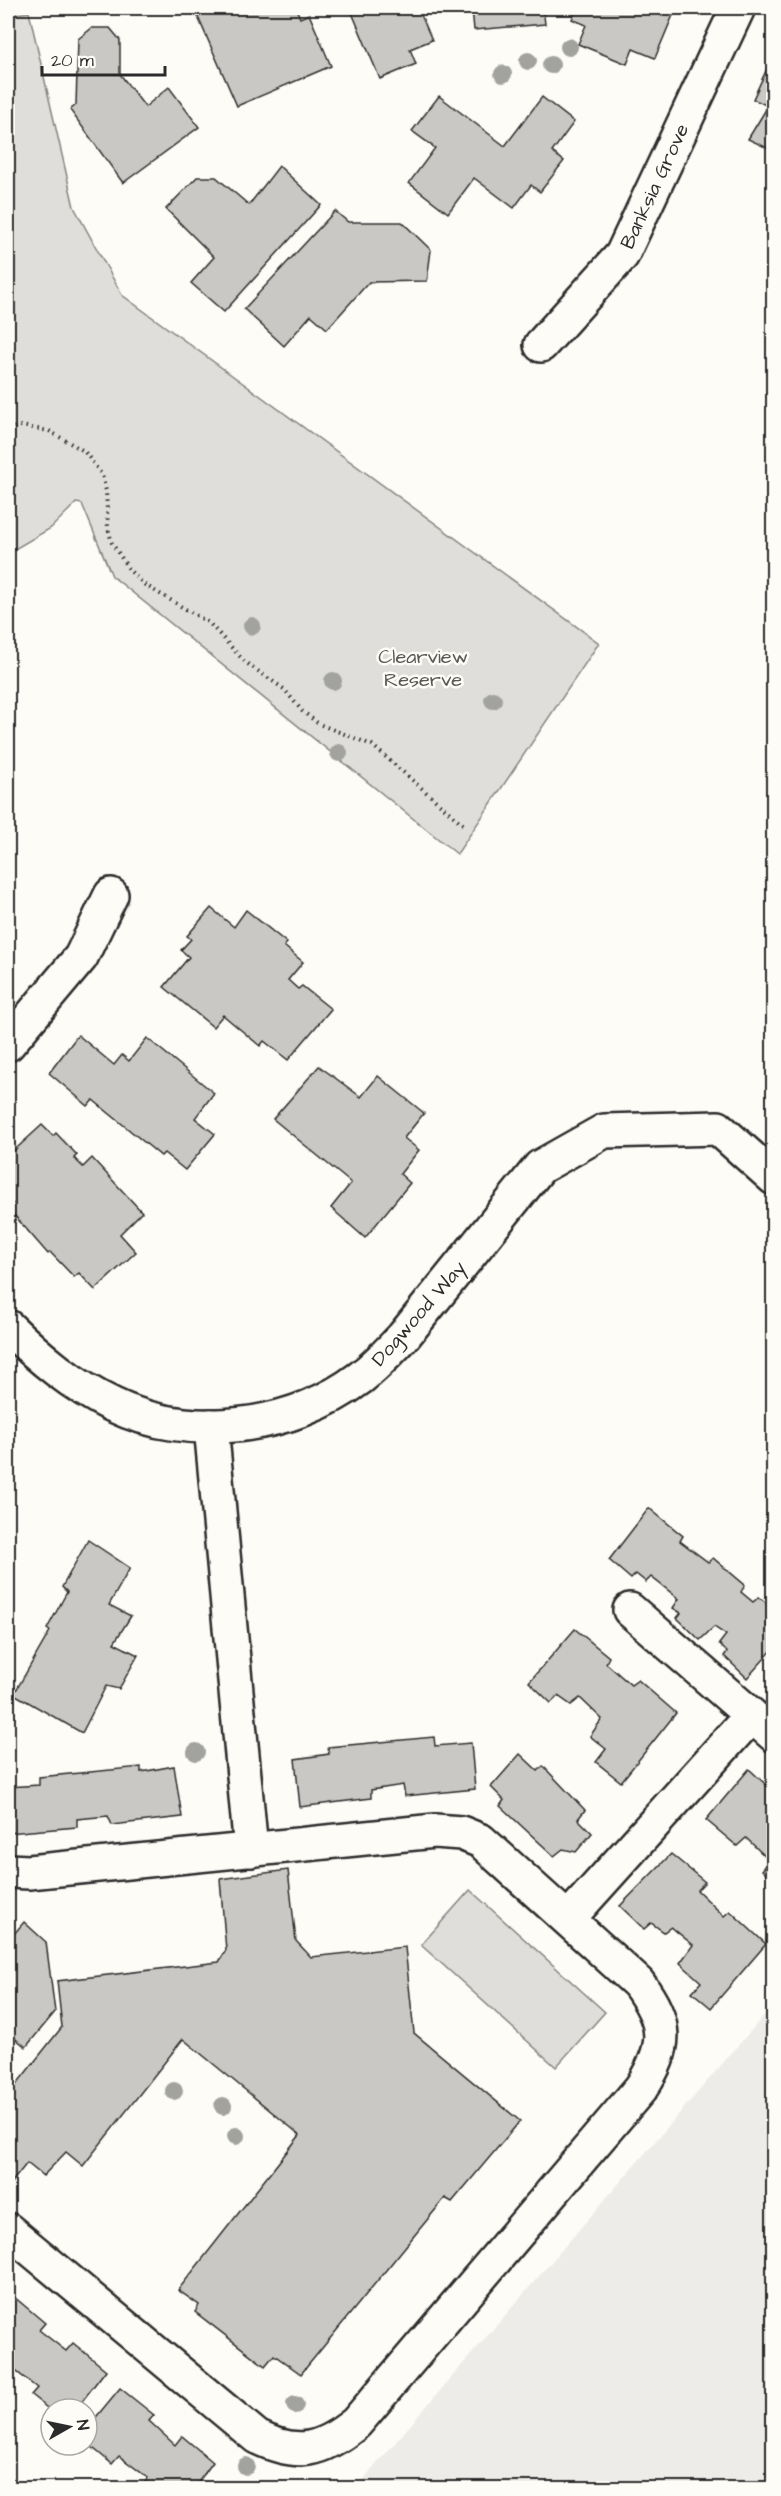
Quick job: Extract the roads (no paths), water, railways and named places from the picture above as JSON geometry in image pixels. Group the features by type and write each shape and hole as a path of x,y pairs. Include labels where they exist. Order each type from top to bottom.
{"street":[{"name":"Banksia Grove","path":"541,345 622,255 738,8"},
{"path":"8,1044 81,957 111,895"},
{"name":"Dogwood Way","path":"8,1327 48,1364 81,1388 115,1406 147,1418 211,1426 266,1421 298,1412 359,1379 403,1337 540,1167 604,1131 718,1128 774,1178"},
{"path":"211,1426 251,1850"},
{"path":"568,1919 762,1725 630,1611"},
{"path":"8,1871 29,1872 435,1831 461,1833 481,1842 638,1983 655,2010 662,2038 655,2067 642,2088 356,2423 324,2444 292,2450 257,2437 8,2230"}],"park label":[{"name":"Clearview Reserve","path":"423,668"}]}
